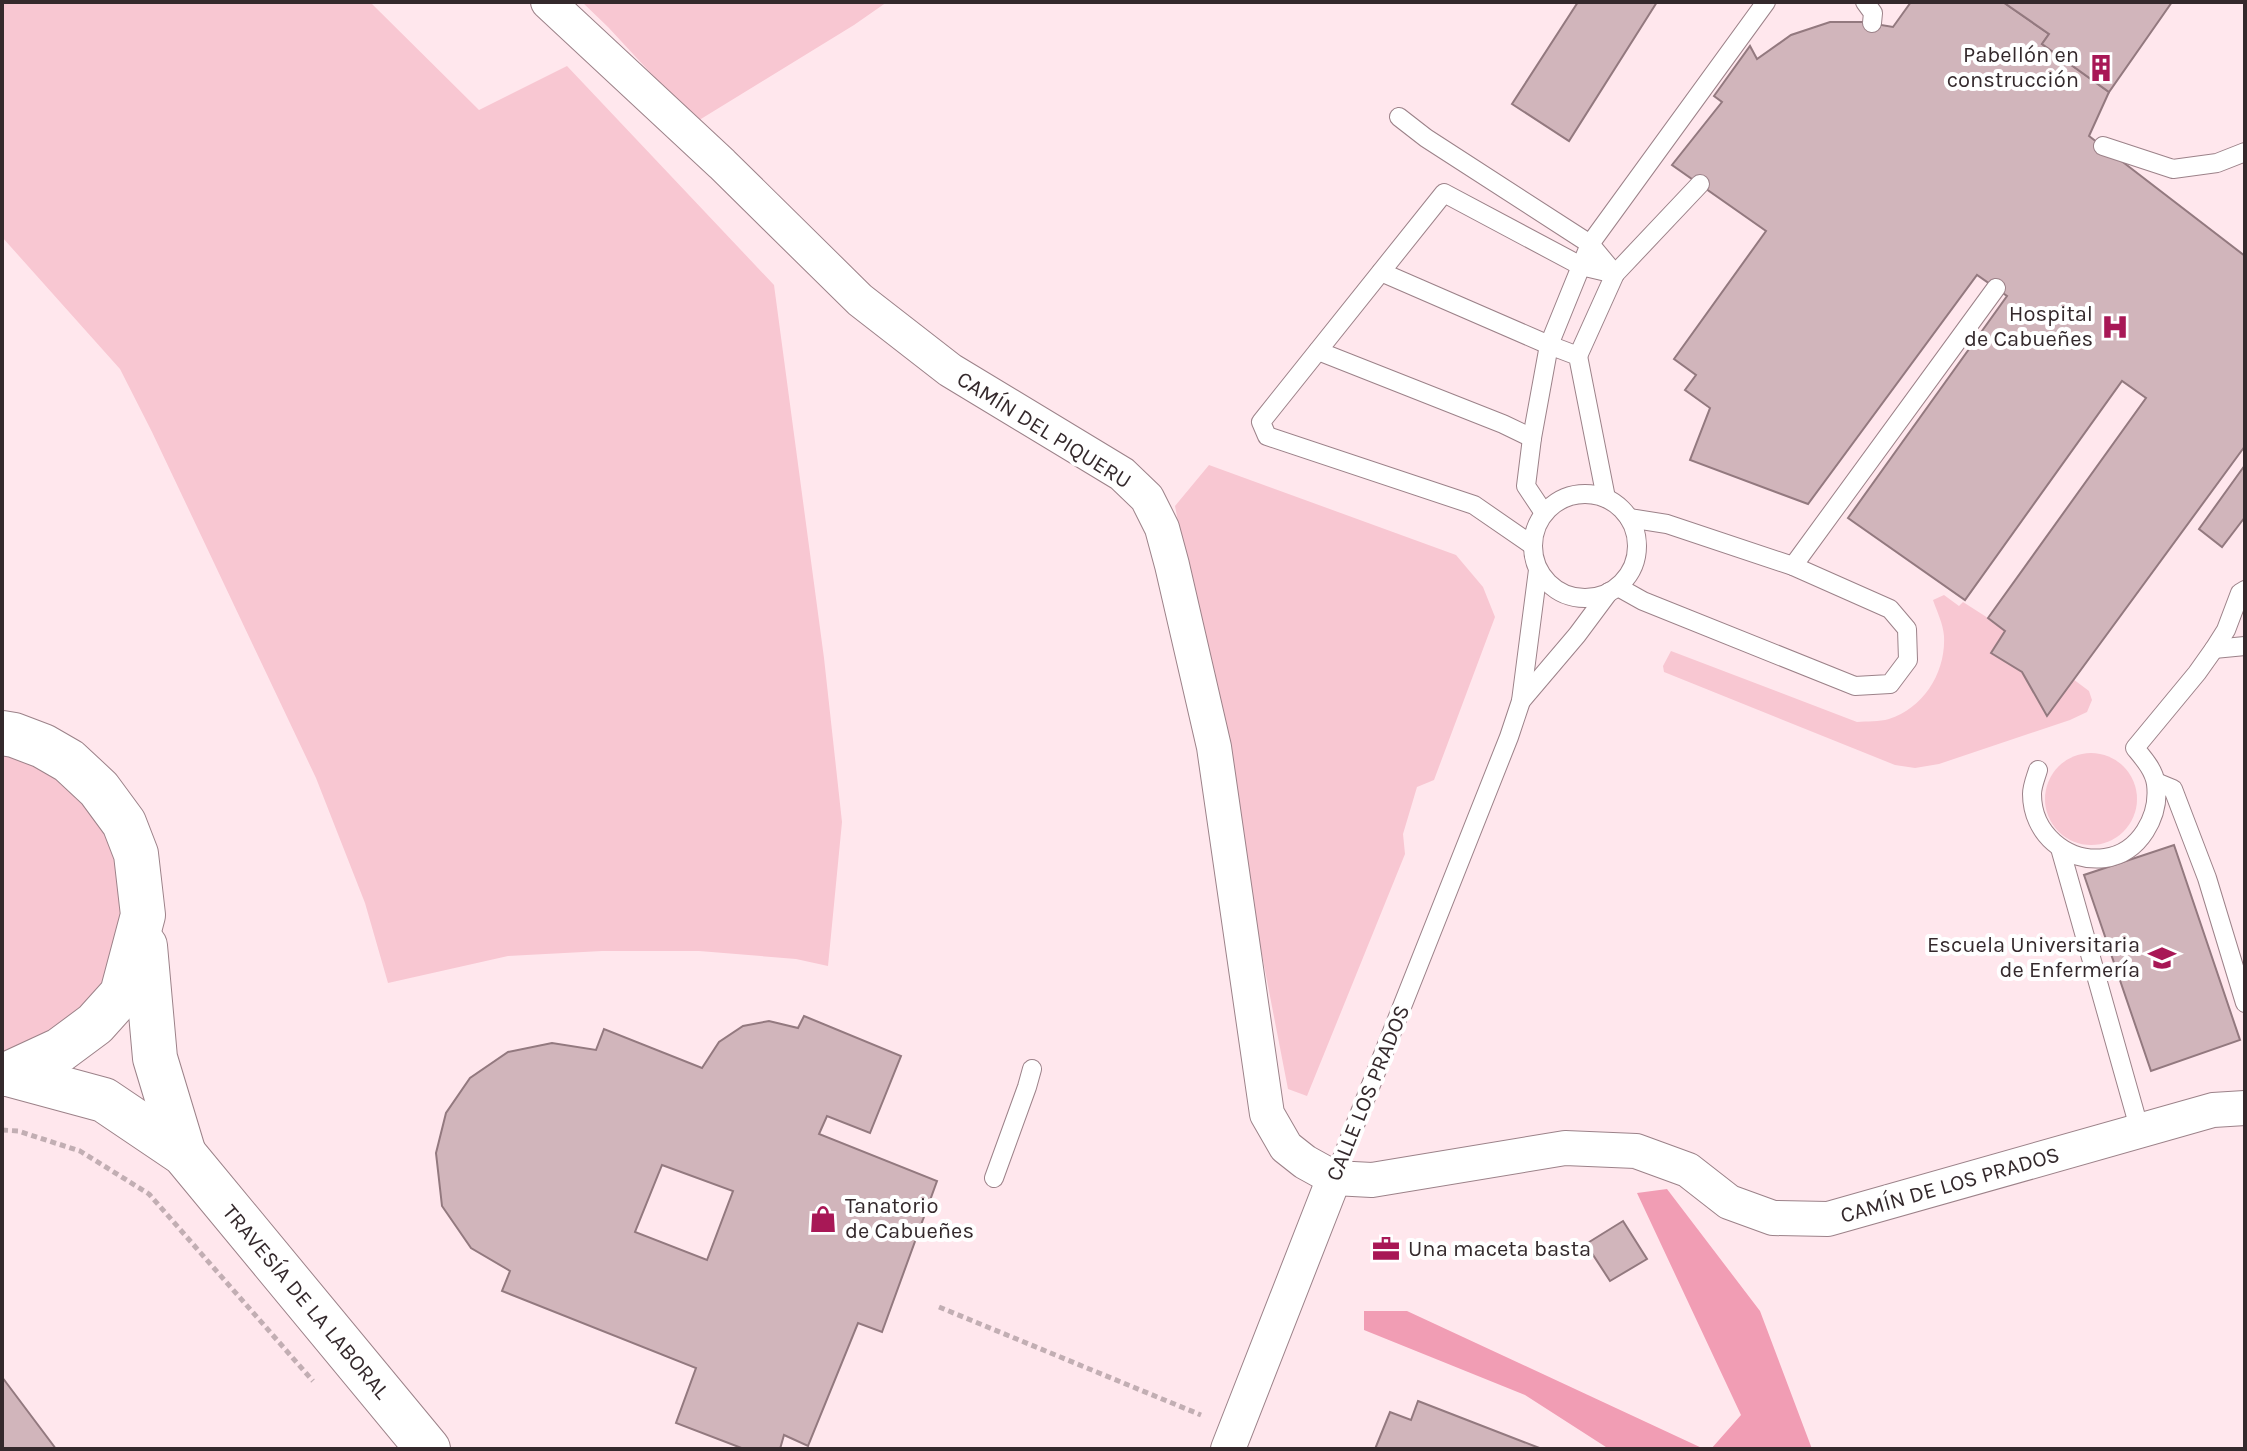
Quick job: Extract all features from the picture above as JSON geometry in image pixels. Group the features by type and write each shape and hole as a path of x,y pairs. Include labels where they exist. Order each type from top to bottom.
{"street":[{"name":"CAMÍN DEL PIQUERU","path":"548,2 722,164 860,300 950,370 1122,474 1147,498 1162,528 1172,565 1214,747 1267,1114 1286,1147 1334,1178"},
{"name":"TRAVESÍA DE LA LABORAL","path":"2,733 43,746 69,761 99,789 124,823 136,854 155,1058 184,1154"},
{"path":"5,1074 60,1050 95,1024 122,994 143,915"},
{"name":"TRAVESÍA DE LA LABORAL","path":"5,1074 104,1100 184,1154 428,1449"},
{"name":"CAMÍN DE LOS PRADOS","path":"1334,1178 1372,1180 1565,1148 1636,1151 1688,1170 1729,1202 1773,1218 1828,1219 2213,1110 2245,1108"},
{"name":"CALLE LOS PRADOS","path":"1231,1441 1334,1178"}],"lane":[{"path":"1544,513 1526,486 1532,438 1549,345 1590,244 1766,2"},
{"path":"1865,2 1873,13 1872,23"},
{"path":"1399,117 1426,138 1590,244 1615,274"},
{"path":"2103,146 2173,169 2217,163 2245,152"},
{"path":"1606,498 1578,356 1615,274 1700,184"},
{"path":"1532,545 1474,505 1267,436 1261,422 1444,193 1581,266 1615,274"},
{"path":"1381,272 1578,356"},
{"path":"1793,566 1996,288"},
{"path":"1318,351 1532,438"},
{"path":"1521,701 1613,589 1628,575 1635,562 1635,532 1620,506 1590,494 1573,495 1557,502 1544,513 1535,528 1532,545 1538,570 1561,593 1577,598 1593,597 1613,589 1855,686 1890,684 1908,660 1907,629 1890,609 1793,566 1667,524 1629,518"},
{"path":"1521,701 1538,570"},
{"path":"2038,770 2032,791 2034,813 2044,833 2060,848 2082,857 2107,858 2130,848 2147,830 2157,807 2156,782 2149,765 2135,748 2214,649 2226,630 2240,593 2245,590"},
{"path":"2214,649 2245,646"},
{"name":"CALLE LOS PRADOS","path":"1334,1178 1521,701"},
{"path":"2156,782 2173,789 2207,878 2245,1003"},
{"path":"2060,848 2140,1131"},
{"path":"994,1178 1032,1069"}],"path":[{"path":"2,1130 18,1131 80,1151 149,1194 322,1391"},
{"path":"939,1307 1194,1412 1231,1441"}],"shaded area":[{"path":"2,2 370,2 479,110 567,66 774,285 824,658 842,822 828,966 796,959 699,951 602,951 508,956 388,983 365,903 316,778 120,369 2,237"},
{"path":"582,2 887,2 696,122"},
{"path":"1209,465 1456,555 1483,587 1495,617 1434,780 1417,787 1403,834 1405,854 1307,1096 1288,1089 1175,506"},
{"path":"1944,595 1959,606 1963,602 2005,631 1991,653 2022,672 2047,715 2073,679 2089,691 2092,700 2087,712 1939,764 1915,768 1895,765 1664,672 1663,666 1671,651 1857,722 1889,719 1913,706 1937,675 1944,636 1933,600"},
{"path":"2,733 124,823 122,994 2,1074"},
{"path":"2091,753 2108,757 2123,767 2133,782 2137,799 2133,816 2123,831 2108,841 2091,845 2074,841 2059,831 2049,816 2045,799 2049,782 2059,767 2074,757"},
{"path":"1667,1189 1760,1311 1812,1449 1711,1449 1741,1415 1637,1193"},
{"path":"1364,1311 1407,1311 1704,1449 1609,1449 1525,1395 1364,1330"}],"building":[{"path":"1578,2 1657,2 1569,141 1512,104"},
{"name":"Hospital de Cabueñes","path":"1911,2 2003,2 2049,34 2042,44 2109,92 2089,136 2245,256 2245,446 2047,716 2022,672 1991,653 2005,631 1988,618 2146,398 2122,381 1965,600 1848,518 2007,296 1977,275 1808,504 1690,460 1710,408 1685,390 1696,375 1674,359 1766,231 1672,165 1722,102 1714,96 1750,46 1757,59 1791,35 1830,22 1863,22 1893,27"},
{"name":"Pabellón en construcción","path":"2003,2 2172,2 2109,92 2042,44 2049,34"},
{"path":"2245,465 2245,517 2222,547 2199,529"},
{"name":"Escuela Universitaria de Enfermería","path":"2174,845 2240,1040 2151,1071 2084,875"},
{"name":"Tanatorio de Cabueñes","path":"804,1016 901,1056 870,1133 827,1116 819,1134 937,1181 882,1332 858,1323 808,1446 784,1435 780,1449 744,1449 676,1423 696,1368 502,1291 510,1271 471,1248 442,1206 436,1153 446,1113 470,1078 508,1052 552,1043 596,1050 604,1029 702,1068 719,1042 743,1026 769,1021 798,1028","holes":["662,1165 733,1191 707,1260 635,1232"]},
{"path":"1623,1221 1647,1259 1610,1281 1586,1244"},
{"path":"2,1377 56,1449 2,1449"},
{"path":"1418,1401 1542,1449 1375,1449 1390,1412 1411,1420"}],"place":[{"name":"Pabellón en construcción","path":"2101,68"},
{"name":"Hospital de Cabueñes","path":"2115,327"},
{"name":"Escuela Universitaria de Enfermería","path":"2162,958"},
{"name":"Tanatorio de Cabueñes","path":"823,1219"},
{"name":"Una maceta basta","path":"1386,1249"}]}
